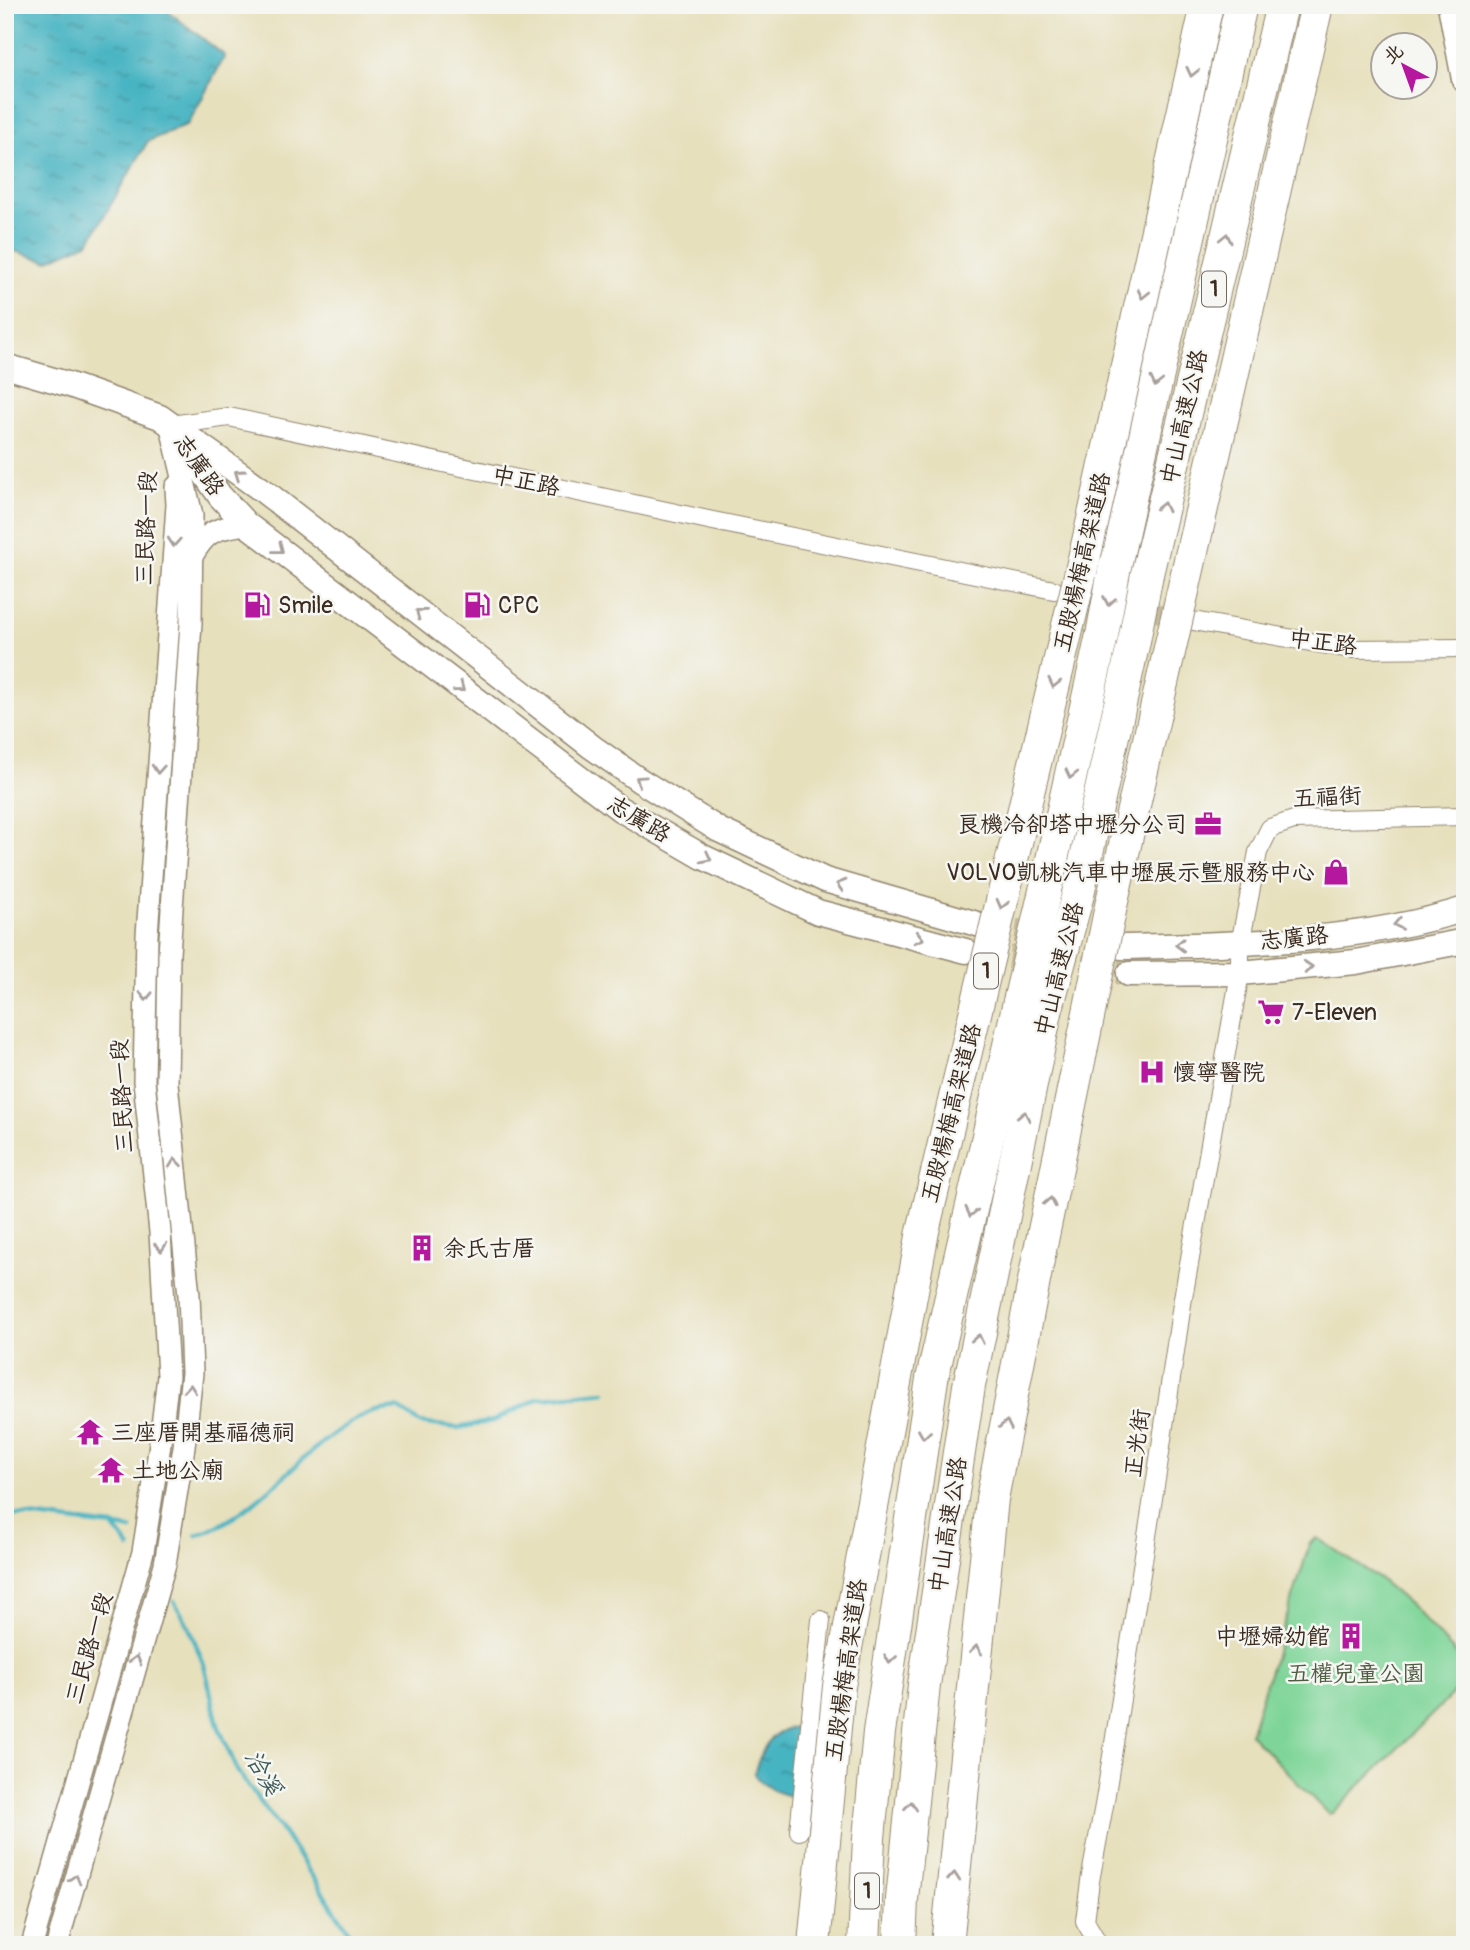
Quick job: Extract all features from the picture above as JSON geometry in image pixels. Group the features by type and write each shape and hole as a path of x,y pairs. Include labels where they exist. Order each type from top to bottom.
{"highway":[{"name":"五股楊梅高架道路","path":"814,1945 839,1686 923,1231 1088,542 1207,5"},
{"name":"中山高速公路","path":"902,1945 902,1899 924,1685 969,1386 1032,1007 1045,891 1241,5"},
{"name":"中山高速公路","path":"864,1945 869,1838 879,1732 932,1379 1032,1007 1078,894 1147,574 1282,5"},
{"name":"1","path":"947,1945 992,1499 1111,906 1317,5"},
{"path":"856,1945 869,1838"}],"main road":[{"path":"1451,5 1465,79"},
{"path":"5,366 137,408 160,417 171,425"},
{"name":"志廣路","path":"171,425 220,496 246,524 620,809 703,857 818,912 967,951"},
{"name":"志廣路","path":"171,425 276,500 592,747 696,816 719,830 825,880 977,924"},
{"name":"志廣路","path":"1121,947 1240,944 1368,931 1465,909"},
{"name":"志廣路","path":"1129,974 1240,973 1356,962 1465,941"}],"street":[{"name":"中正路","path":"171,425 229,417 713,521 1054,590"},
{"name":"三民路一段","path":"57,1945 165,1564 184,1447 192,1373 189,1295 167,1083 169,954 191,623 192,515 171,425"},
{"name":"三民路一段","path":"32,1945 143,1552 168,1376 160,1232 144,1081 146,935 177,505 171,425"},
{"path":"191,558 200,542 217,528 246,524"},
{"name":"中正路","path":"1182,619 1350,649 1465,648"},
{"name":"五福街","path":"1240,944 1258,852 1270,828 1294,820 1465,816"},
{"name":"正光街","path":"1099,1945 1085,1921 1090,1881 1182,1304 1240,973 1240,944"},
{"path":"143,1552 165,1564"},
{"path":"799,1831 821,1620"}],"green space":[{"name":"五權兒童公園","path":"1317,1538 1381,1580 1410,1605 1465,1663 1465,1682 1328,1814 1250,1734 1310,1543"}],"water":[{"path":"5,5 160,5 225,56 188,124 148,141 89,242 47,261 5,248"},
{"path":"794,1727 803,1729 796,1797 772,1790 754,1774 767,1743 778,1733"}],"waterway":[{"path":"197,1535 221,1525 243,1511 323,1442 371,1413 398,1408 420,1423 458,1428 493,1421 539,1398 605,1392"},
{"name":"洽溪","path":"5,1515 113,1526 130,1548"},
{"path":"113,1526 132,1530"},
{"name":"洽溪","path":"174,1601 189,1627 205,1668 218,1726 238,1772 280,1828 358,1945"}],"tunnel":[{"path":"1068,593 1182,619"},
{"path":"980,925 1120,947"},
{"path":"974,952 1129,974"}],"place":[{"name":"Smile","path":"257,605"},
{"name":"CPC","path":"477,605"},
{"name":"良機冷卻塔中壢分公司","path":"1208,824"},
{"name":"VOLVO凱桃汽車中壢展示暨服務中心","path":"1336,872"},
{"name":"7-Eleven","path":"1271,1012"},
{"name":"懷寧醫院","path":"1152,1072"},
{"name":"余氏古厝","path":"422,1248"},
{"name":"三座厝開基福德祠","path":"90,1432"},
{"name":"土地公廟","path":"111,1470"},
{"name":"中壢婦幼館","path":"1351,1636"}]}
